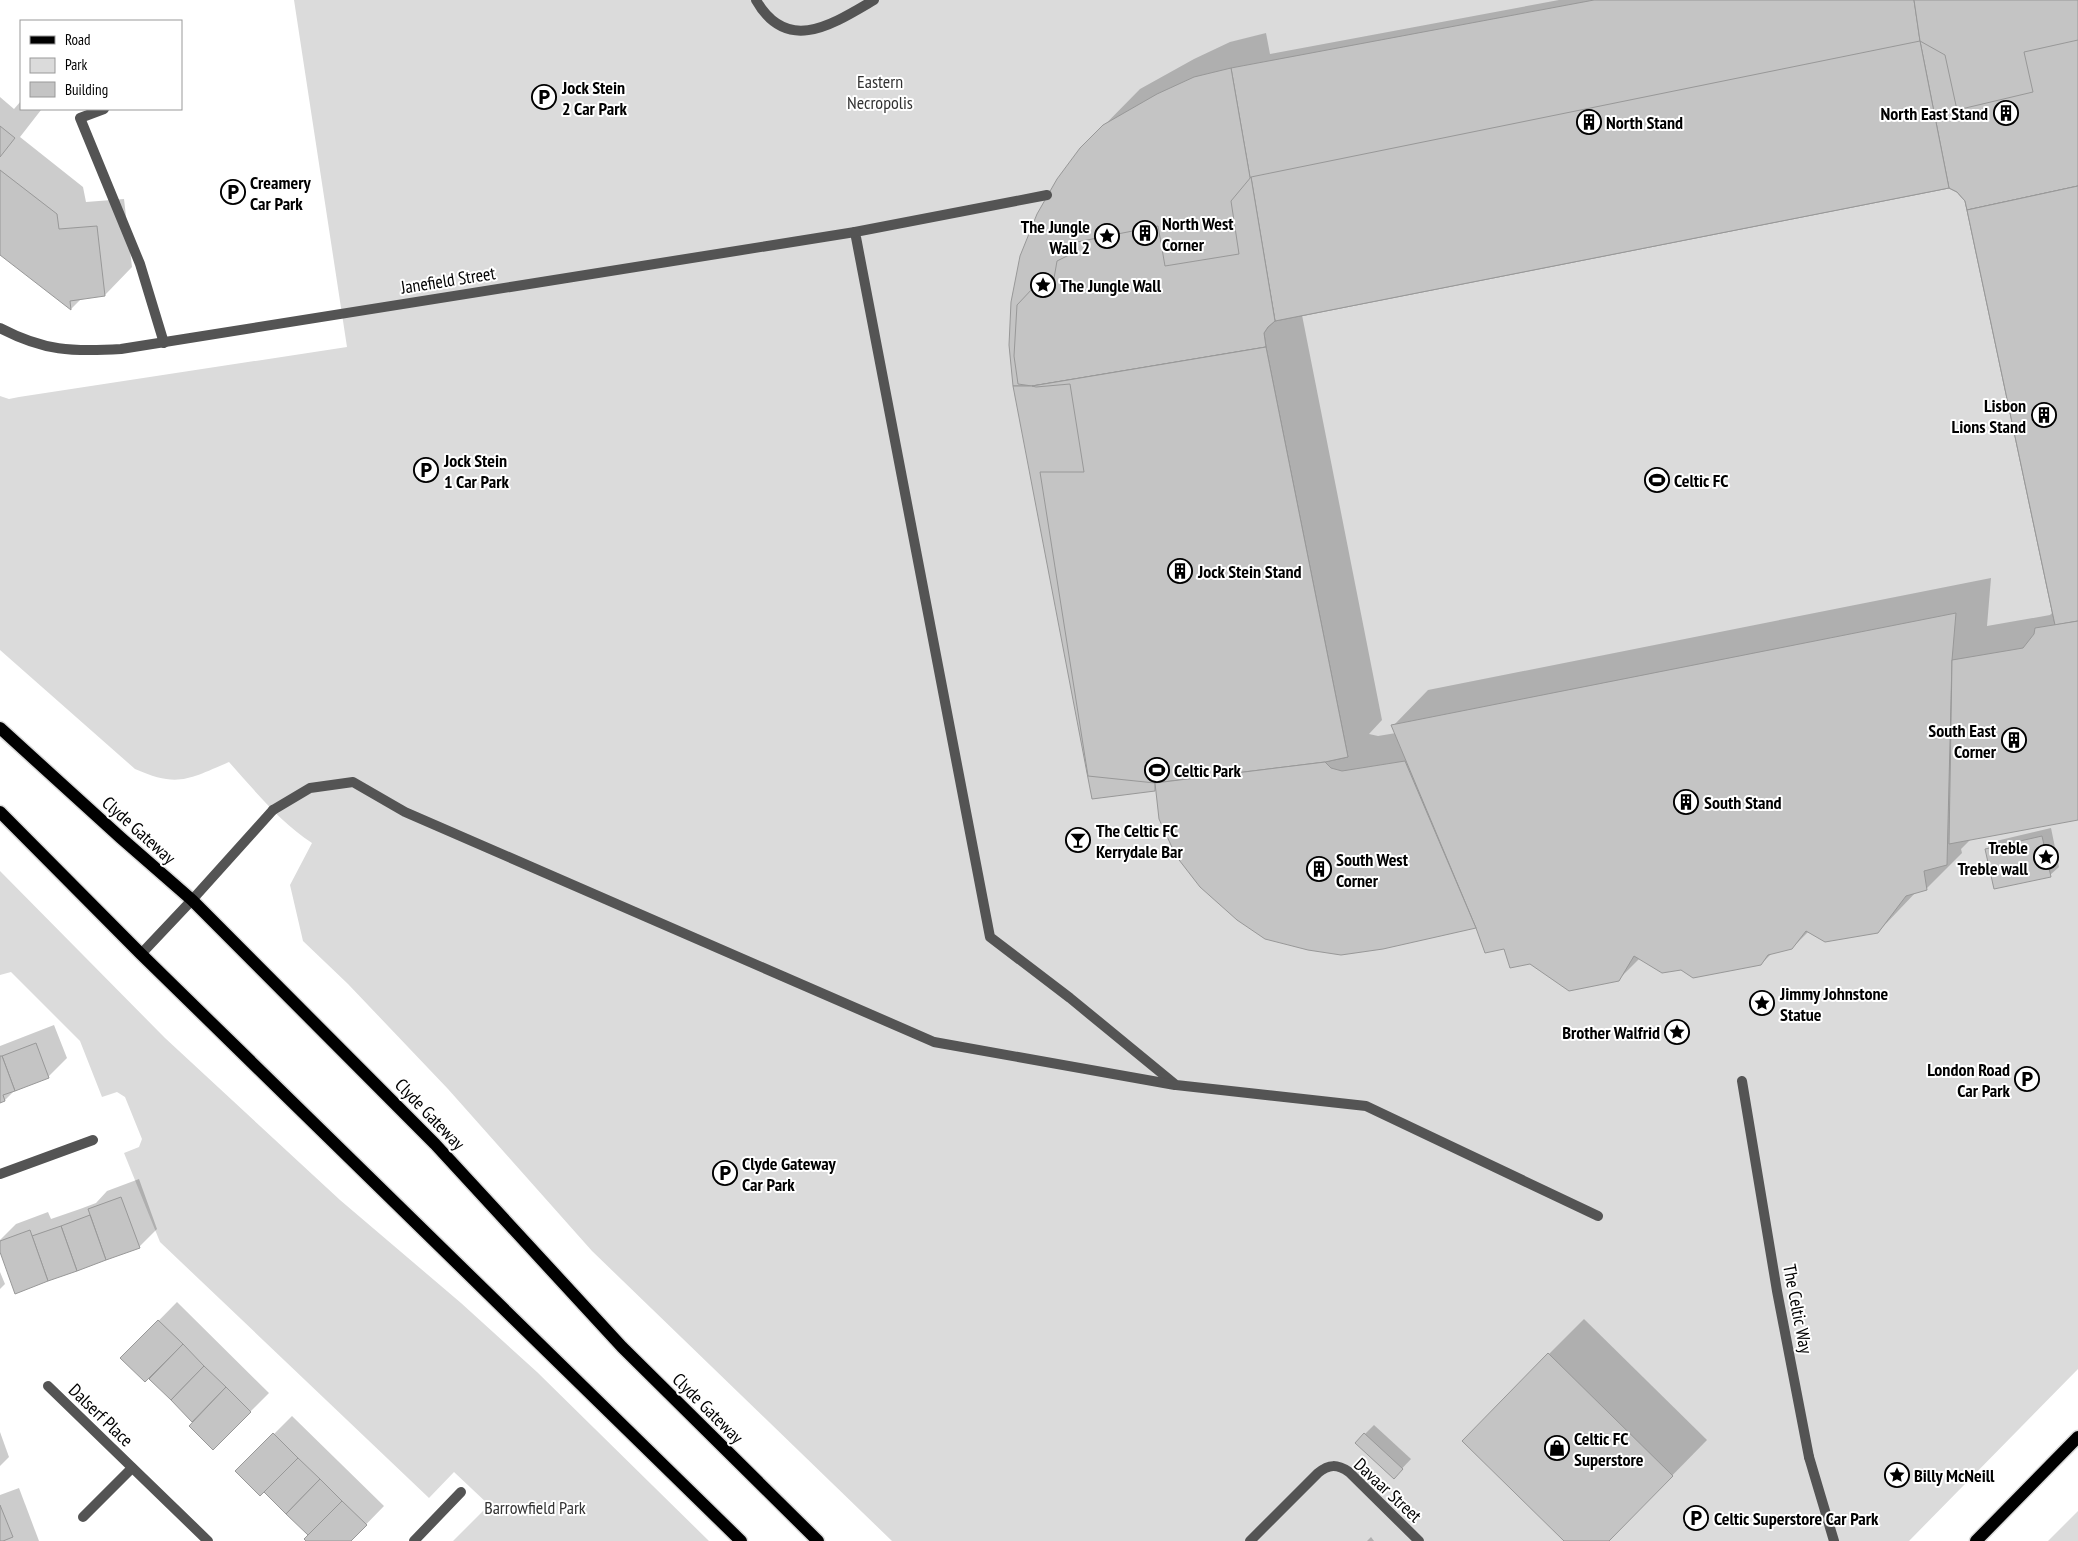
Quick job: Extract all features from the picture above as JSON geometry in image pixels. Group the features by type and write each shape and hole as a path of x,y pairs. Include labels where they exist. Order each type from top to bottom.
{"main road":[{"name":"Clyde Gateway","path":"0,728 192,900 435,1144 622,1346 818,1541"},
{"path":"0,812 141,954 741,1541"},
{"path":"1976,1541 2078,1437"}],"street":[{"path":"756,0 779,27 797,31 821,29 874,0"},
{"path":"101,110 80,118 140,264 164,342"},
{"name":"Janefield Street","path":"0,328 46,348 84,351 121,349 855,232 1047,195"},
{"path":"855,232 990,937 1070,998 1176,1085"},
{"path":"141,954 273,810 310,788 353,782 405,812 934,1042 1176,1085 1366,1106 1598,1216"},
{"name":"The Celtic Way","path":"1742,1081 1777,1291 1810,1457 1834,1541"},
{"path":"0,1174 93,1140"},
{"name":"Dalserf Place","path":"48,1386 208,1541"},
{"name":"Davaar Street","path":"1250,1541 1318,1473 1326,1467 1334,1465 1349,1472 1418,1541"},
{"name":"Dalserf Place","path":"84,1517 132,1468"},
{"path":"414,1541 461,1492"}],"green space":[{"name":"Celtic Park","path":"294,0 2078,0 2078,1369 1909,1541 892,1541 592,1251 448,1089 348,984 303,941 290,885 312,843 289,826 229,762 193,777 173,780 150,775 135,769 0,650 0,396 9,399 347,347"},
{"name":"Barrowfield Park","path":"0,871 165,1038 340,1200 461,1303 537,1372 709,1541 453,1541 489,1505 454,1472 429,1498 160,1242 124,1153 139,1147 142,1139 125,1097 117,1092 102,1097 80,1041 11,972 0,975"},
{"path":"2078,1511 2078,1541 2048,1541"}],"building":[{"name":"North Stand","path":"1594,0 1914,0 1920,41 1949,188 1275,321 1231,68"},
{"name":"North East Stand","path":"1914,0 2078,0 2078,186 1967,210 1965,201 1957,192 1949,188 1920,41"},
{"path":"2078,40 2078,186 1967,210 1965,201 1957,192 1949,188 1920,41 1945,55 1957,110 2033,92 2024,52"},
{"name":"North Stand","path":"1920,41 1949,188 1275,321 1251,177"},
{"name":"North West Corner","path":"1231,68 1275,321 1264,333 1266,347 1032,386 1013,386 1009,345 1011,302 1020,256 1037,214 1057,179 1080,148 1103,125 1157,94 1194,77"},
{"path":"0,126 15,138 0,157"},
{"path":"0,170 57,214 59,229 97,226 105,296 70,301 71,310 0,255"},
{"path":"1251,177 1275,321 1264,333 1266,347 1032,386 1018,384 1014,356 1017,305 1033,288 1053,284 1057,261 1069,255 1077,242 1158,226 1165,266 1239,254 1231,201"},
{"name":"Lisbon Lions Stand","path":"2078,186 2078,621 2055,625 1967,210"},
{"name":"Lisbon Lions Stand","path":"2078,186 2078,621 2055,625 1967,210"},
{"name":"Jock Stein Stand","path":"1266,347 1348,757 1325,762 1155,783 1155,791 1092,799 1013,386 1032,386"},
{"name":"Jock Stein Stand","path":"1266,347 1348,757 1325,762 1155,783 1088,776 1040,472 1084,472 1070,384 1032,386"},
{"name":"South Stand","path":"1956,613 1952,660 1947,865 1924,871 1927,890 1906,896 1878,933 1825,942 1806,931 1792,949 1768,955 1761,965 1693,978 1681,970 1662,973 1634,956 1619,981 1569,991 1530,964 1510,968 1504,949 1485,953 1391,725"},
{"name":"South East Corner","path":"2078,621 2078,820 1949,844 1952,660 2023,648 2034,634 2035,628"},
{"name":"South West Corner","path":"1405,761 1476,928 1383,949 1341,955 1308,950 1265,939 1237,920 1200,887 1176,856 1159,819 1155,783 1325,762 1331,768 1342,771"},
{"path":"2042,836 2051,877 1994,889 1985,849"},
{"path":"36,1043 49,1078 15,1091 2,1056"},
{"path":"0,1056 2,1056 15,1091 3,1095 5,1101 0,1103"},
{"path":"121,1197 140,1248 106,1260 88,1209"},
{"path":"90,1215 106,1260 77,1271 61,1226"},
{"path":"61,1226 77,1271 48,1281 32,1236"},
{"path":"30,1230 48,1281 15,1294 0,1252 0,1241"},
{"path":"158,1320 183,1344 145,1382 120,1358"},
{"path":"183,1344 204,1366 171,1400 149,1379"},
{"name":"Celtic FC Superstore","path":"1548,1353 1673,1476 1609,1541 1564,1541 1462,1441"},
{"path":"204,1366 226,1387 192,1422 171,1400"},
{"path":"226,1387 251,1412 213,1450 189,1426"},
{"path":"273,1433 298,1458 260,1496 235,1471"},
{"path":"1364,1433 1403,1469 1394,1479 1355,1443"},
{"path":"298,1458 320,1479 286,1514 264,1492"},
{"path":"320,1479 342,1501 308,1535 286,1514"},
{"path":"342,1501 367,1525 351,1541 306,1541 304,1539"},
{"path":"0,1505 13,1537 3,1541 0,1541"}],"place":[{"name":"Jock Stein 2 Car Park","path":"544,97"},
{"name":"North East Stand","path":"2006,113"},
{"name":"North Stand","path":"1589,122"},
{"name":"Creamery Car Park","path":"233,192"},
{"name":"North West Corner","path":"1145,233"},
{"name":"The Jungle Wall 2","path":"1107,236"},
{"name":"The Jungle Wall","path":"1043,285"},
{"name":"Lisbon Lions Stand","path":"2044,415"},
{"name":"Jock Stein 1 Car Park","path":"426,470"},
{"name":"Celtic FC","path":"1657,480"},
{"name":"Jock Stein Stand","path":"1180,571"},
{"name":"South East Corner","path":"2014,740"},
{"name":"Celtic Park","path":"1157,770"},
{"name":"South Stand","path":"1686,802"},
{"name":"The Celtic FC Kerrydale Bar","path":"1078,840"},
{"name":"Treble Treble wall","path":"2046,857"},
{"name":"South West Corner","path":"1319,869"},
{"name":"Jimmy Johnstone Statue","path":"1762,1003"},
{"name":"Brother Walfrid","path":"1677,1032"},
{"name":"London Road Car Park","path":"2027,1079"},
{"name":"Clyde Gateway Car Park","path":"725,1173"},
{"name":"Celtic FC Superstore","path":"1557,1448"},
{"name":"Billy McNeill","path":"1897,1475"},
{"name":"Celtic Superstore Car Park","path":"1696,1518"}],"park label":[{"name":"Eastern Necropolis","path":"880,91"}]}
